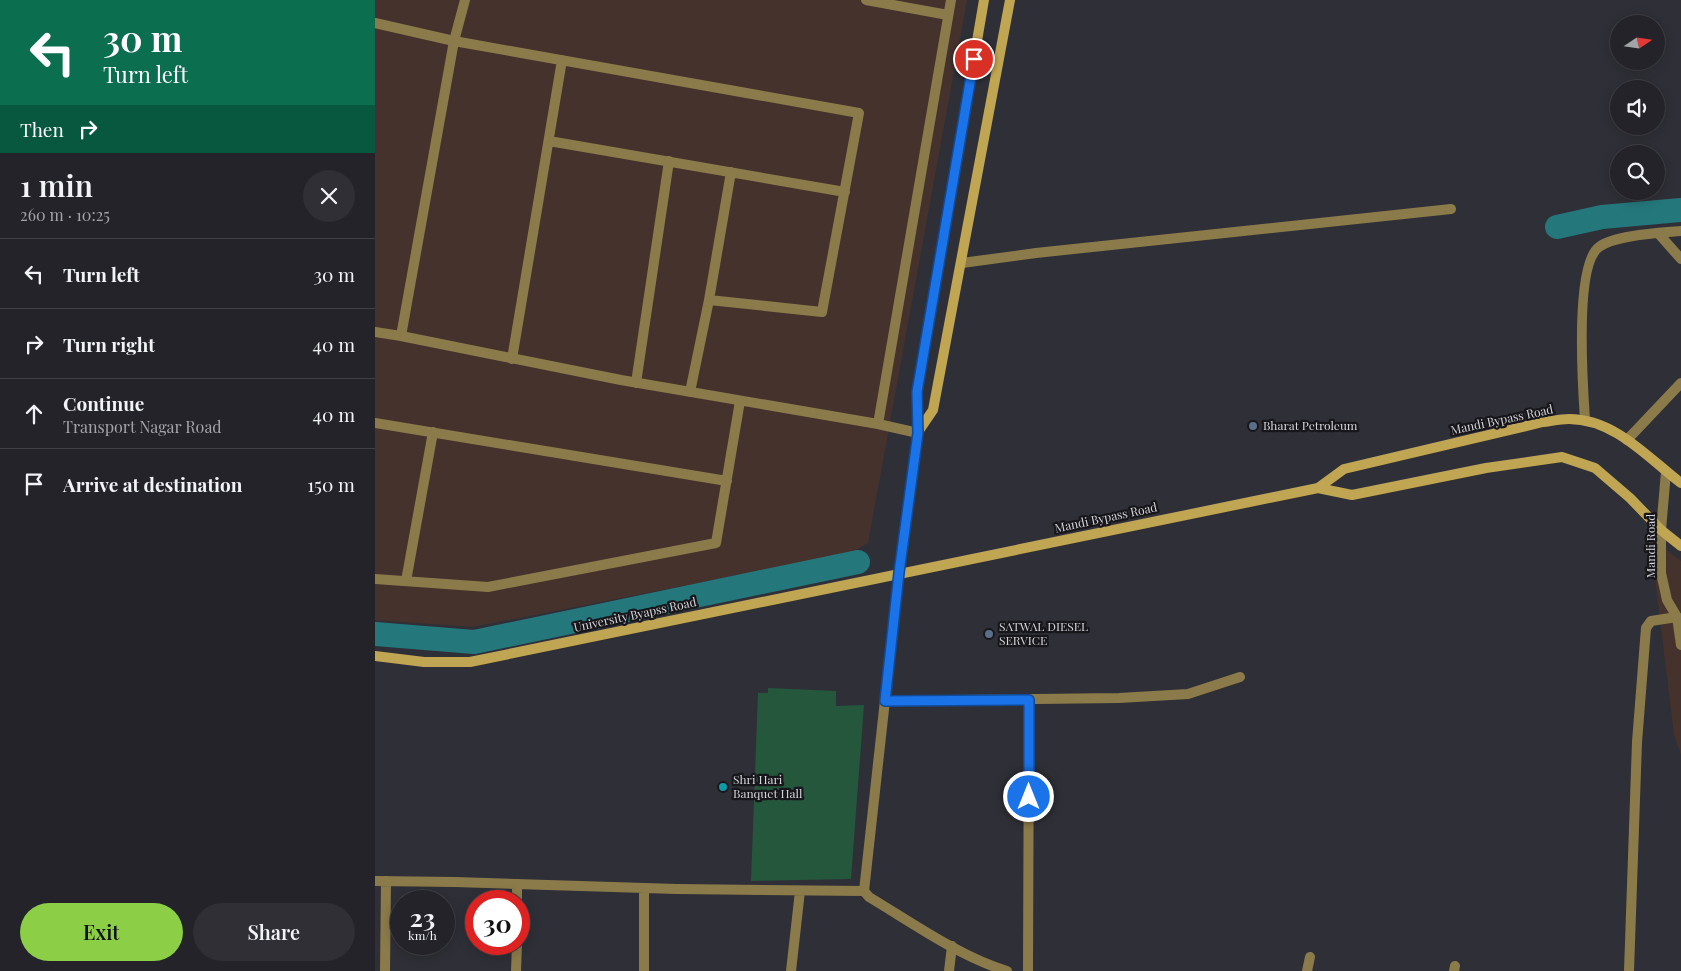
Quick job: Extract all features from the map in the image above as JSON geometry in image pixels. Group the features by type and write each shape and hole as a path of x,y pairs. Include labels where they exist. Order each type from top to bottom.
{"main road":[{"path":"899,573 918,433 917,392 984,0"},
{"path":"918,433 933,410 962,264 1010,0"},
{"name":"Mandi Bypass Road","path":"1318,488 1344,468 1543,422 1569,419 1585,420 1607,426 1681,483"},
{"name":"Mandi Bypass Road","path":"899,573 1318,488 1353,495 1486,468 1562,457 1595,468 1630,498 1661,530 1681,546"},
{"name":"University Byapss Road","path":"375,656 424,662 470,662 899,573"}],"street":[{"path":"401,336 454,42 465,0"},
{"path":"866,0 948,15"},
{"path":"878,424 951,0"},
{"path":"375,23 454,42 857,112 859,115 821,312 709,300"},
{"path":"512,359 562,60"},
{"path":"549,141 845,192"},
{"path":"636,383 669,161"},
{"path":"690,392 709,300 731,172"},
{"path":"962,264 1036,253 1451,209"},
{"path":"1585,420 1581,361 1586,274 1590,260 1598,248 1612,241 1681,231"},
{"path":"1658,233 1681,259"},
{"path":"375,332 636,383 878,424 918,433"},
{"path":"1627,440 1680,385"},
{"path":"375,578 488,587 716,543 740,401"},
{"path":"375,423 727,481"},
{"path":"406,581 433,432"},
{"name":"Mandi Road","path":"1666,472 1661,530 1661,573 1667,600 1679,614 1681,645"},
{"path":"864,891 899,573"},
{"path":"1629,971 1637,742 1646,628 1651,621 1679,614"},
{"path":"885,701 1119,698 1188,694 1240,677"},
{"path":"1028,971 1029,700"},
{"path":"385,971 380,881 643,888 864,891 869,896 952,946 986,965 1007,971"},
{"path":"517,884 517,890"},
{"path":"643,888 644,971"},
{"path":"791,971 799,891"},
{"path":"949,971 952,946"},
{"path":"516,971 517,955"},
{"path":"1307,971 1310,957"}],"shaded area":[{"path":"375,0 967,0 868,543 851,553 473,627 375,620"},
{"path":"1650,537 1681,561 1681,755 1674,735"}],"green space":[{"path":"768,688 836,691 836,706 864,705 851,879 751,881 758,693 768,693"}],"waterway":[{"path":"1557,227 1602,217 1681,210"},
{"path":"375,634 474,642 858,562"}],"place":[{"name":"Bharat Petroleum","path":"1253,426"},
{"name":"SATWAL DIESEL SERVICE","path":"989,634"},
{"name":"Shri Hari Banquet Hall","path":"723,787"}],"route":[{"path":"974,59 917,392 918,433 899,573 885,701 1029,700 1029,797"}]}
